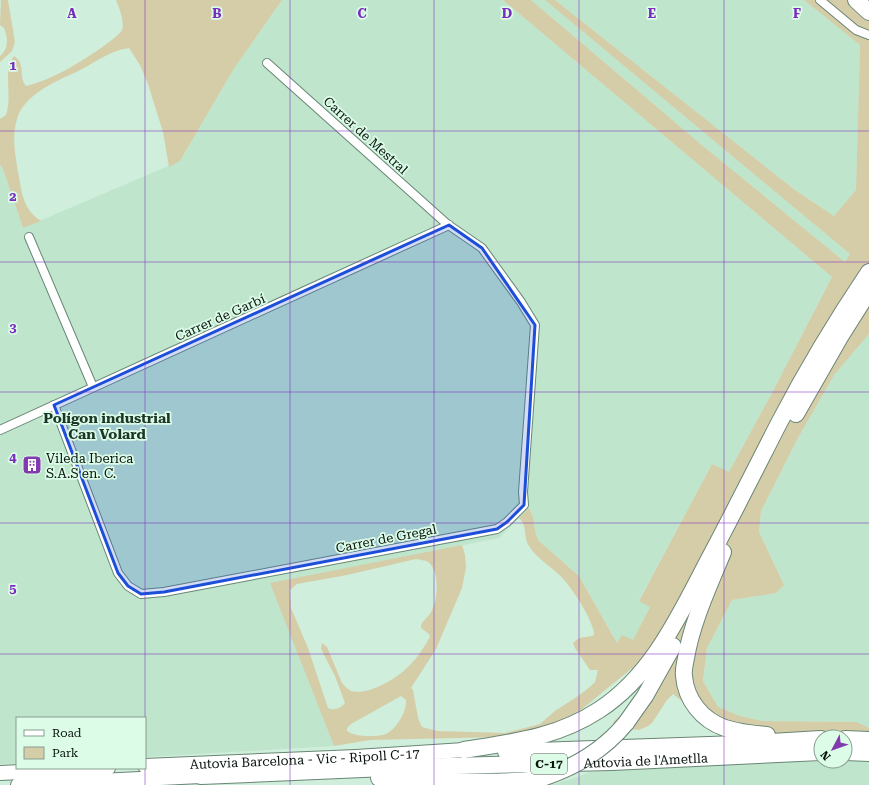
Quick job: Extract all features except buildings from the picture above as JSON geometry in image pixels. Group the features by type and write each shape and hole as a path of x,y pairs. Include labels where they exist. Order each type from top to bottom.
{"highway":[{"path":"856,0 869,12"},
{"path":"464,750 537,738 571,725 609,703 648,665 660,648 692,591 787,408 854,287 869,264"},
{"path":"840,314 869,272"},
{"path":"278,773 486,783 516,782 539,779 565,770 587,758 606,744 626,723 645,696 723,552 745,515 790,424 840,337 869,291"},
{"path":"723,552 692,631 687,650 684,675 686,688 691,701 700,713 724,728 741,732 813,742"},
{"path":"853,740 869,740"},
{"name":"Autovia de l'Ametlla","path":"464,750 498,752 813,743"},
{"name":"Autovia de l'Ametlla","path":"278,773 409,767 612,762 813,744"},
{"name":"Autovia Barcelona - Vic - Ripoll C-17","path":"146,766 356,757 464,750"},
{"path":"853,752 869,752"},
{"path":"0,773 86,769"},
{"name":"Autovia Barcelona - Vic - Ripoll C-17","path":"18,785 278,773"}],"street":[{"path":"820,0 856,30 869,35"},
{"name":"Carrer de Mestral","path":"267,63 449,225"},
{"name":"Carrer de Garbí","path":"0,430 449,225"},
{"name":"Carrer de Gregal","path":"54,405 118,573 128,586 141,594 164,592 497,529 507,522 524,505 523,492 535,325 521,302 482,248 449,225"},
{"path":"29,238 93,387"}],"highlighted area":[{"path":"449,225 482,248 535,325 524,505 507,522 497,529 164,592 141,594 128,586 118,573 54,405"}],"shaded area":[{"path":"282,0 503,0 832,277 729,473 712,464 639,600 650,607 633,640 618,644 579,576 539,541 535,535 532,513 529,508 499,538 271,583 334,746 146,757 146,717 16,717 16,764 0,764 0,165 3,169 23,228 180,161 233,70"},
{"path":"531,0 545,0 850,254 845,262 703,146"},
{"path":"555,0 804,0 860,45 856,190 834,216 795,190"},
{"path":"869,334 869,728 857,722 763,721 740,716 718,707 703,681 707,648 732,600 754,597 784,585 759,532 761,511 798,438 834,375"},
{"path":"853,761 869,762 869,785 550,785 590,772 777,762 813,762 813,769 853,769"}],"green space":[{"path":"1,0 8,0 15,42 12,51 0,62 0,56 5,50 7,43 4,28 0,25"},
{"path":"116,0 282,0 233,70 180,161 169,167 163,132 148,84 140,65 129,48 107,55 81,70 49,85 32,97 20,111 17,119 14,134 15,148 20,184 25,202 35,217 41,221 23,228 3,169 0,165 0,119 6,115 8,107 8,76 10,62 14,56 20,62 22,78 26,86 45,80 69,68 105,45 122,30 122,19"},
{"path":"503,0 531,0 703,146 845,262 850,254 545,0 555,0 795,190 834,216 856,190 860,45 804,0 869,0 869,334 834,375 798,438 761,511 759,532 784,585 776,593 732,600 707,648 703,681 718,707 740,716 763,721 857,722 869,728 869,734 853,734 853,729 813,729 813,734 752,737 712,731 673,694 667,700 652,723 648,726 639,730 616,728 613,724 614,721 651,692 631,669 582,709 543,731 502,737 370,740 334,746 270,583 462,545 466,567 462,588 436,649 411,688 413,690 418,718 422,727 437,731 505,733 540,724 555,711 591,686 595,682 598,670 590,670 573,643 576,640 594,635 592,625 588,617 567,583 538,557 527,543 524,524 519,518 529,508 533,516 535,533 539,541 579,576 617,643 622,635 633,640 650,607 639,601 712,464 729,472 832,277","holes":["416,559 428,562 435,571 437,592 430,614 421,625 421,628 429,634 430,637 416,659 399,675 375,688 366,691 351,691 342,683 327,647 322,643 321,649 335,676 345,703 337,708 328,708 308,648 291,608 290,590 297,584 347,575","401,696 406,700 403,714 390,732 382,735 368,736 357,735 347,731 347,728 351,724"]}],"place":[{"name":"Vileda Iberica S.A.S en. C.","path":"32,465"}],"district":[{"name":"Polígon industrial Can Volard","path":"107,426"}]}
